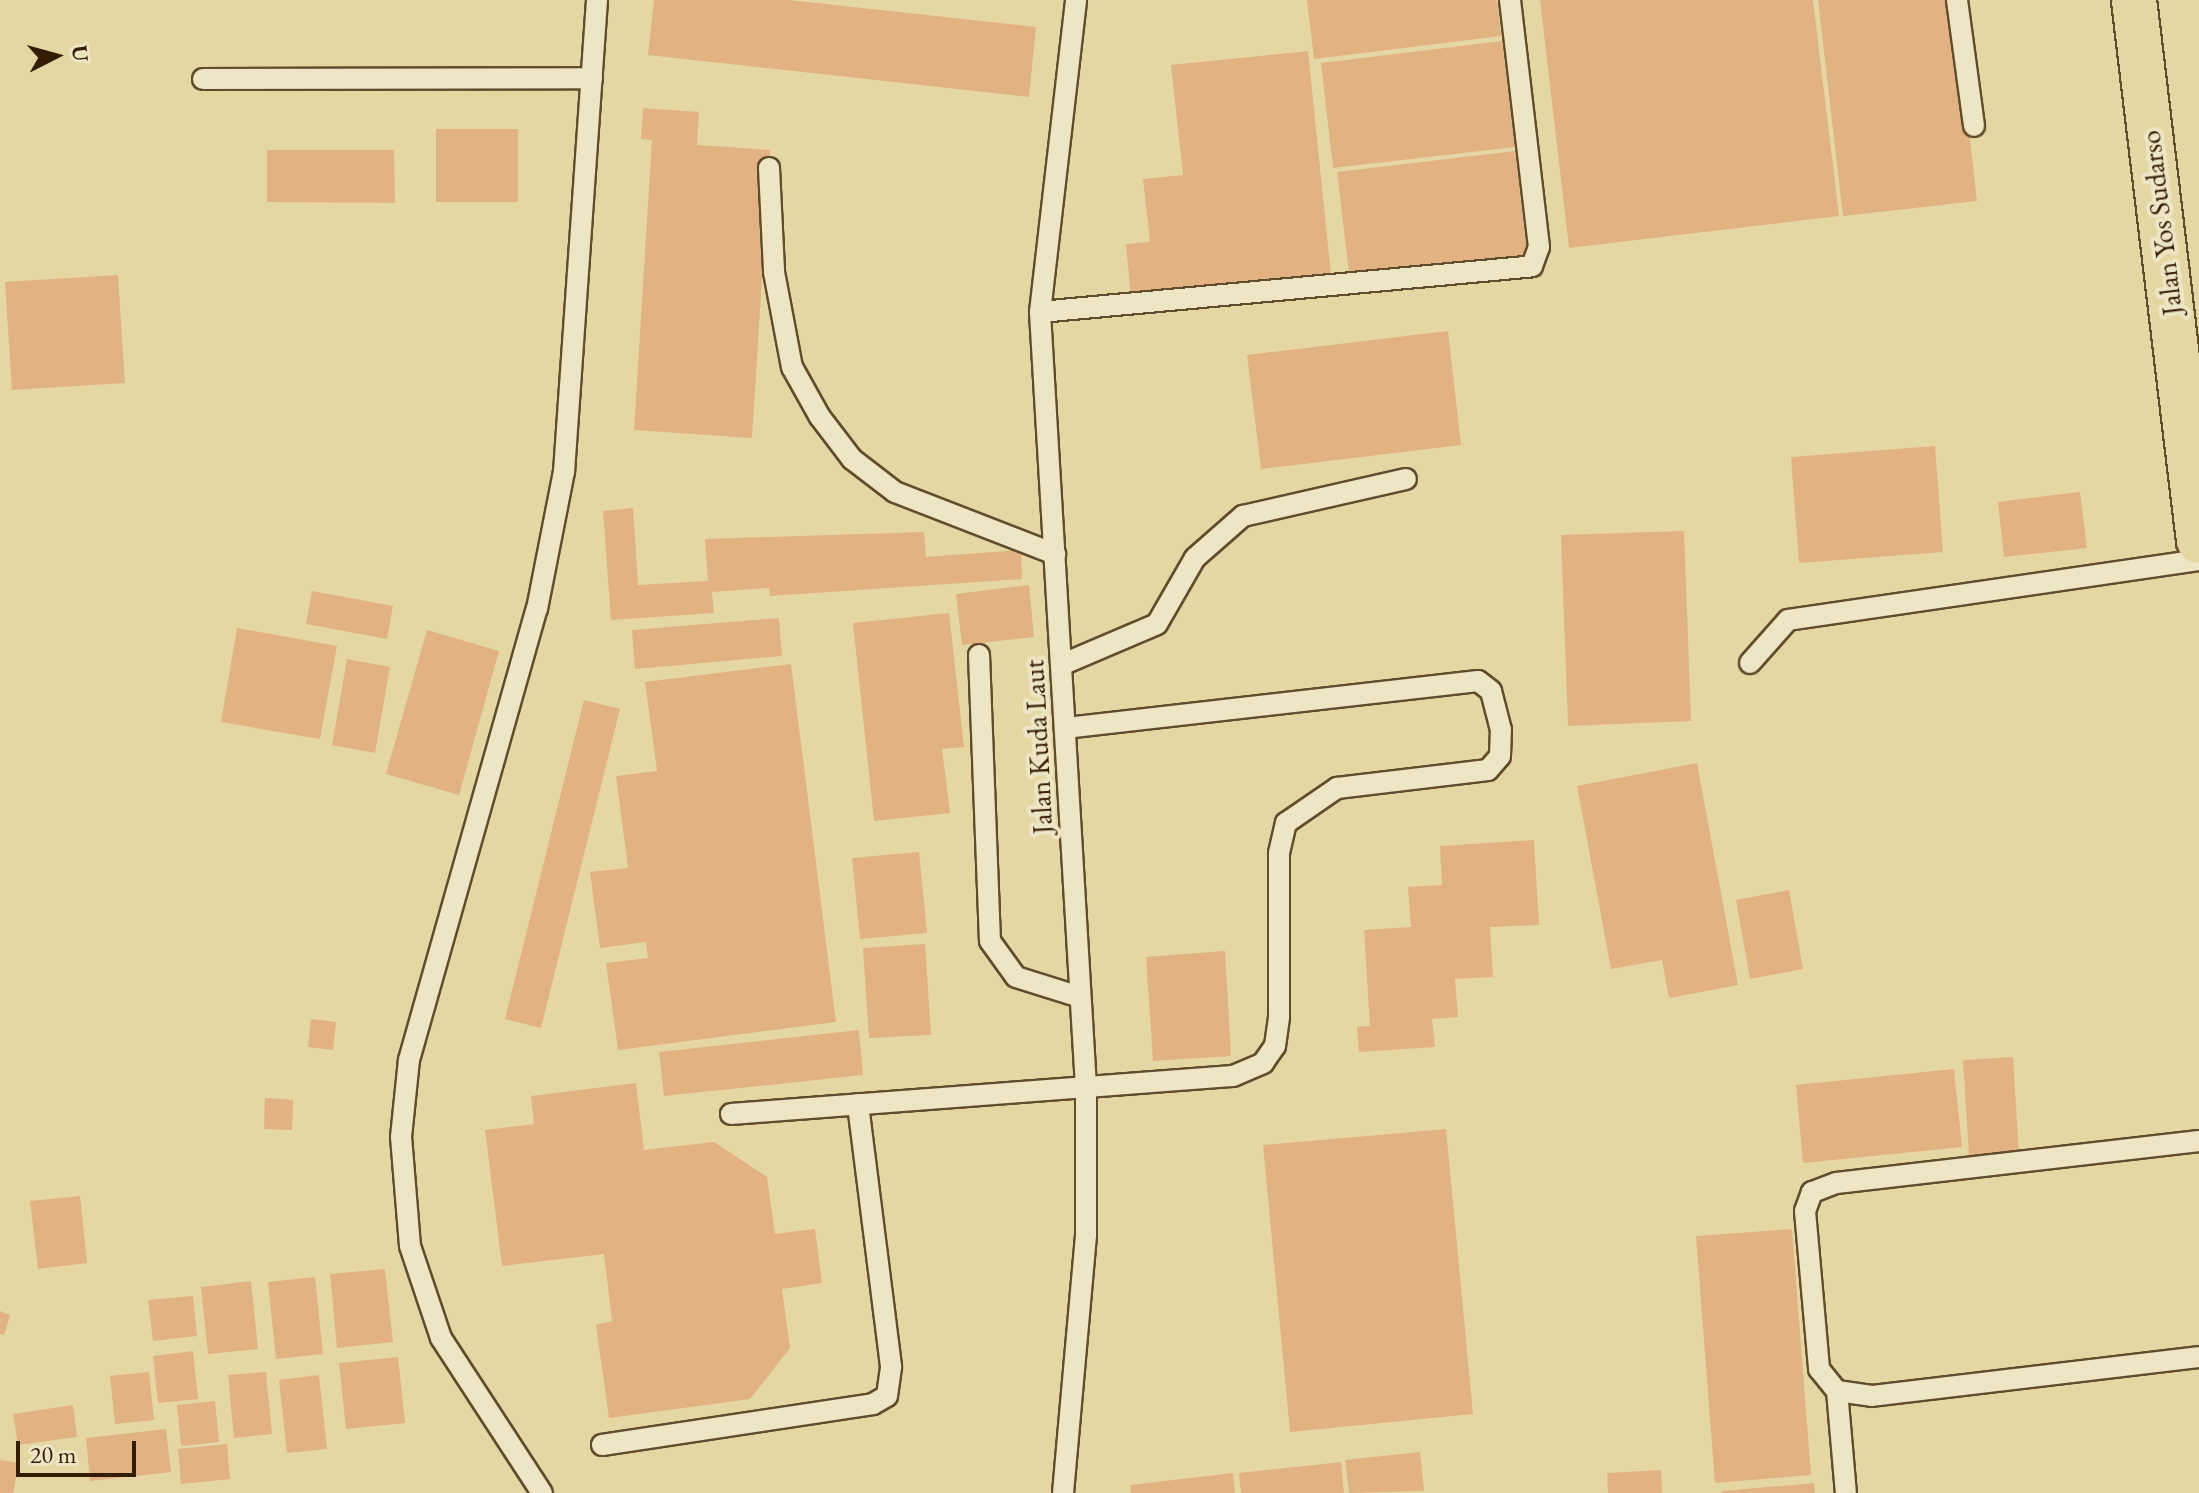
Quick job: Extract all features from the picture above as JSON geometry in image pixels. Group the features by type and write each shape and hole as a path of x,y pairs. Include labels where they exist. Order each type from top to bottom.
{"main road":[{"name":"Jalan Yos Sudarso","path":"2134,0 2199,541"}],"lane":[{"path":"542,1493 441,1338 410,1246 401,1137 409,1060 537,609 564,472 597,0"},
{"name":"Jalan Kuda Laut","path":"1063,1493 1086,1235 1086,1087 1040,312 1076,0"},
{"path":"1040,312 1532,266 1539,247 1510,0"},
{"path":"1957,0 1974,126"},
{"path":"203,79 592,78"},
{"path":"769,168 774,272 790,353 820,417 852,459 895,492 1055,554"},
{"path":"1061,665 1157,624 1195,558 1243,516 1406,479"},
{"path":"1750,663 1788,620 2199,560"},
{"path":"979,655 990,941 1016,977 1080,997"},
{"path":"731,1114 1233,1076 1263,1063 1275,1046 1279,1016 1279,853 1286,823 1337,788 1488,770 1500,756 1501,730 1491,691 1478,681 1065,728"},
{"path":"602,1445 873,1404 887,1396 891,1366 858,1104"},
{"path":"1846,1493 1837,1391 1819,1369 1805,1211 1812,1192 1836,1183 2199,1141"},
{"path":"1837,1391 1872,1396 2199,1357"}],"building":[{"path":"654,0 789,0 1036,27 1029,97 648,55"},
{"path":"1307,0 1497,0 1501,36 1314,59"},
{"path":"1540,0 1813,0 1839,216 1569,248"},
{"path":"1818,0 1954,0 1977,201 1843,216"},
{"path":"1502,41 1515,147 1333,168 1321,63"},
{"path":"1308,51 1331,275 1131,297 1126,244 1150,242 1143,179 1183,175 1171,65"},
{"path":"643,108 699,112 697,145 770,150 752,438 634,430 652,140 641,139"},
{"path":"436,129 518,129 518,202 436,202"},
{"path":"267,150 394,150 395,203 267,202"},
{"path":"1515,151 1528,260 1350,281 1337,172"},
{"path":"118,275 125,383 12,390 5,282"},
{"path":"1448,331 1461,445 1261,469 1247,355"},
{"path":"1935,446 1943,552 1799,563 1791,457"},
{"path":"2080,492 2087,548 2004,557 1998,502"},
{"path":"633,508 638,585 708,581 705,539 924,532 926,557 1021,550 1022,579 770,596 769,588 712,592 714,613 611,620 603,511"},
{"path":"1684,531 1691,721 1568,726 1561,535"},
{"path":"1029,585 1034,637 962,645 956,594"},
{"path":"312,591 393,606 387,639 306,624"},
{"path":"949,613 964,747 942,749 950,813 874,821 853,623"},
{"path":"779,618 782,656 635,669 632,630"},
{"path":"237,628 337,646 320,739 221,722"},
{"path":"427,630 499,651 459,795 386,774"},
{"path":"347,659 390,667 375,753 332,745"},
{"path":"791,664 836,1022 618,1050 606,963 648,958 646,942 600,948 590,872 628,868 616,776 657,771 645,682"},
{"path":"584,700 620,709 541,1028 505,1019"},
{"path":"1697,763 1738,985 1669,998 1662,960 1611,969 1577,786"},
{"path":"1534,840 1539,925 1490,927 1493,977 1455,979 1458,1017 1432,1019 1435,1047 1359,1052 1357,1027 1370,1026 1364,930 1411,927 1408,887 1442,885 1440,846"},
{"path":"919,852 927,933 860,939 852,858"},
{"path":"1789,890 1803,969 1750,979 1736,900"},
{"path":"925,944 931,1035 869,1038 863,948"},
{"path":"1225,951 1231,1056 1153,1061 1146,957"},
{"path":"311,1019 336,1022 333,1050 308,1047"},
{"path":"859,1030 863,1075 664,1096 659,1052"},
{"path":"2013,1057 2019,1153 1969,1156 1963,1060"},
{"path":"1954,1069 1962,1147 1803,1163 1796,1085"},
{"path":"636,1083 644,1150 714,1142 767,1177 775,1234 815,1229 822,1283 782,1289 790,1348 750,1399 609,1418 596,1325 612,1321 604,1254 502,1266 485,1130 534,1124 531,1096"},
{"path":"265,1098 293,1100 292,1130 264,1129"},
{"path":"1446,1129 1473,1414 1290,1432 1263,1145"},
{"path":"80,1196 87,1263 38,1269 30,1201"},
{"path":"1792,1229 1811,1475 1715,1483 1696,1236"},
{"path":"385,1269 393,1342 337,1348 330,1274"},
{"path":"315,1277 323,1354 276,1359 268,1282"},
{"path":"251,1281 258,1349 208,1354 201,1287"},
{"path":"193,1296 197,1336 153,1341 148,1300"},
{"path":"0,1311 10,1315 4,1335 0,1334"},
{"path":"193,1351 198,1399 158,1403 153,1356"},
{"path":"398,1357 405,1423 346,1429 339,1363"},
{"path":"149,1372 154,1420 115,1424 110,1376"},
{"path":"266,1372 272,1434 234,1438 228,1375"},
{"path":"319,1375 327,1449 287,1453 279,1380"},
{"path":"215,1401 219,1442 181,1446 177,1405"},
{"path":"73,1405 77,1437 18,1445 13,1414"},
{"path":"166,1429 171,1472 90,1481 86,1438"},
{"path":"227,1444 230,1479 181,1484 178,1449"},
{"path":"1420,1452 1424,1491 1349,1493 1345,1460"},
{"path":"0,1460 19,1463 13,1493 0,1493"},
{"path":"1341,1462 1344,1493 1241,1493 1239,1473"},
{"path":"1661,1470 1662,1493 1608,1493 1607,1473"},
{"path":"1233,1473 1235,1493 1131,1493 1130,1485"},
{"path":"1814,1483 1815,1493 1722,1493 1722,1491"}]}
